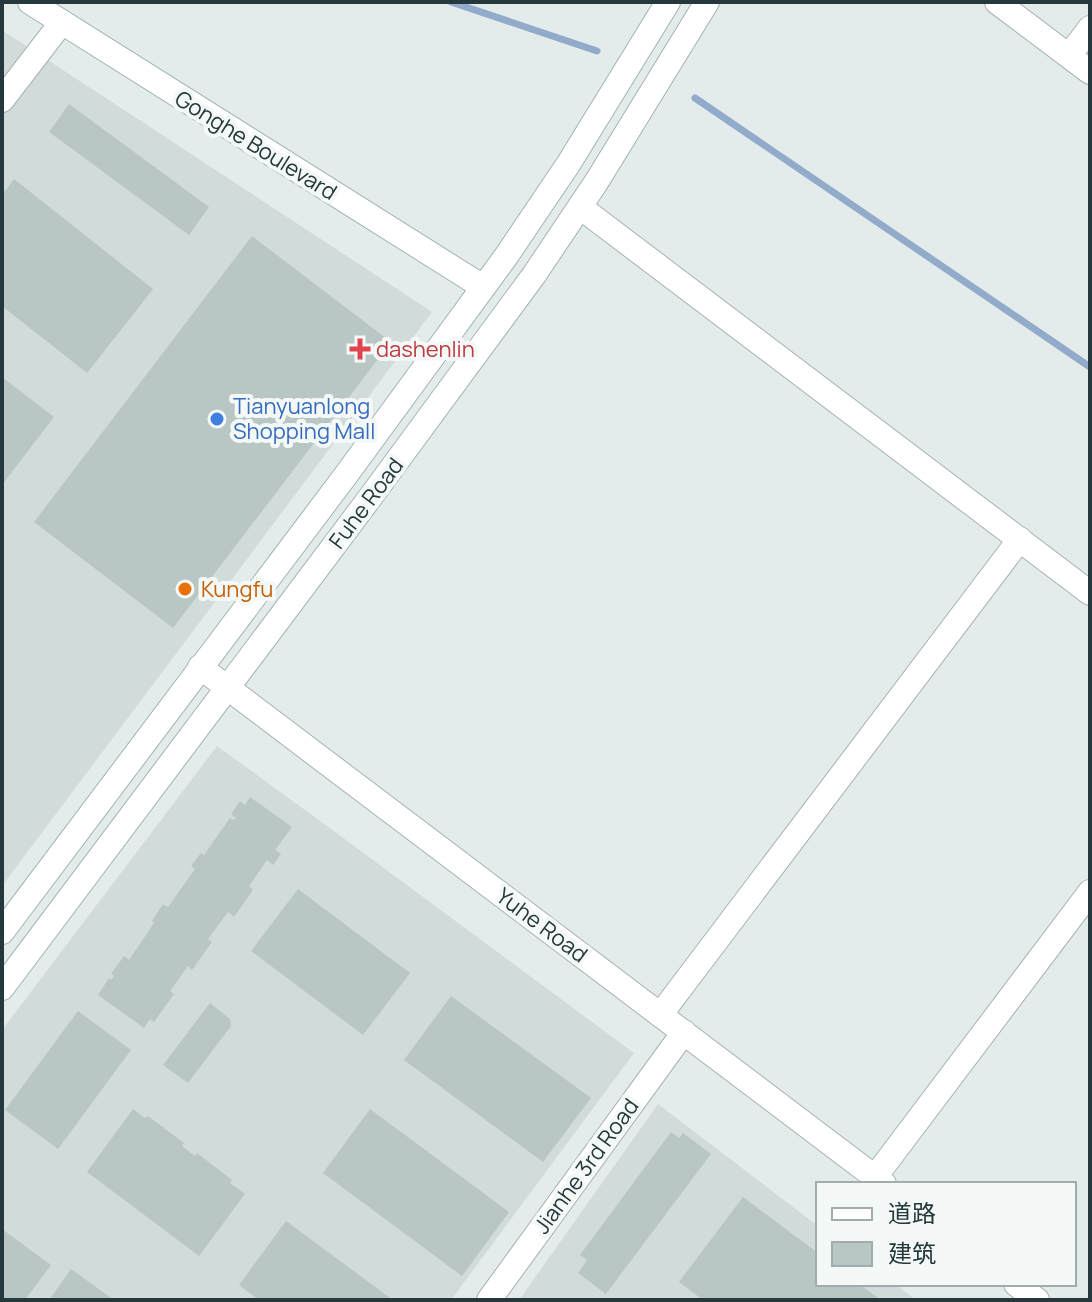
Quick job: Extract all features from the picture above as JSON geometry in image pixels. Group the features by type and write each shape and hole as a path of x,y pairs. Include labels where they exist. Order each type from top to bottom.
{"street":[{"name":"Gonghe Boulevard","path":"30,2 483,287"},
{"name":"Fuhe Road","path":"2,932 346,475 483,287 569,163 668,2"},
{"name":"Fuhe Road","path":"2,988 498,324 580,207 707,2"},
{"path":"997,2 1090,72"},
{"path":"2,100 62,22"},
{"path":"1069,56 1090,28"},
{"path":"580,207 1090,593"},
{"path":"660,1015 1020,539"},
{"name":"Yuhe Road","path":"200,667 879,1180"},
{"path":"879,1180 1090,892"},
{"name":"Jianhe 3rd Road","path":"489,1300 684,1032"},
{"path":"1019,1286 1037,1300"}],"shaded area":[{"path":"2,30 432,312 2,886"},
{"path":"217,746 634,1053 451,1300 2,1300 2,1030"},
{"path":"658,1104 816,1224 816,1286 898,1286 916,1300 519,1300"}],"building":[{"path":"69,104 209,207 189,235 49,132"},
{"path":"14,179 153,289 87,373 2,306 2,195"},
{"name":"Tianyuanlong Shopping Mall","path":"252,236 391,342 173,628 34,522"},
{"path":"2,377 54,417 2,485"},
{"path":"250,797 292,827 275,850 281,854 273,865 267,860 249,886 253,890 234,917 228,912 208,939 212,942 192,970 188,966 170,991 174,994 154,1022 150,1019 144,1028 98,995 109,978 111,980 114,976 111,974 124,956 129,960 163,904 168,907 195,869 191,866 201,853 204,855 230,818 236,818 231,814 240,801 245,805"},
{"path":"298,889 410,973 363,1035 251,951"},
{"path":"451,996 591,1098 543,1162 404,1060"},
{"path":"210,1003 230,1019 231,1026 188,1083 163,1065"},
{"path":"78,1011 131,1050 58,1149 5,1110"},
{"path":"133,1109 145,1118 148,1116 184,1143 182,1146 195,1156 197,1153 245,1194 199,1256 87,1172"},
{"path":"370,1109 509,1212 462,1276 323,1173"},
{"path":"671,1132 679,1138 683,1133 711,1154 606,1294 578,1273 587,1260 580,1255"},
{"path":"743,1197 816,1252 816,1286 862,1286 881,1300 703,1300 679,1282"},
{"path":"286,1221 393,1300 259,1300 239,1285"},
{"path":"2,1229 51,1265 25,1300 2,1300"},
{"path":"71,1269 114,1300 49,1300"}],"waterway":[{"path":"451,2 597,51"},
{"path":"695,98 1090,367"}],"place":[{"name":"dashenlin","path":"360,349"},
{"name":"Tianyuanlong Shopping Mall","path":"217,419"},
{"name":"Kungfu","path":"185,589"}]}
